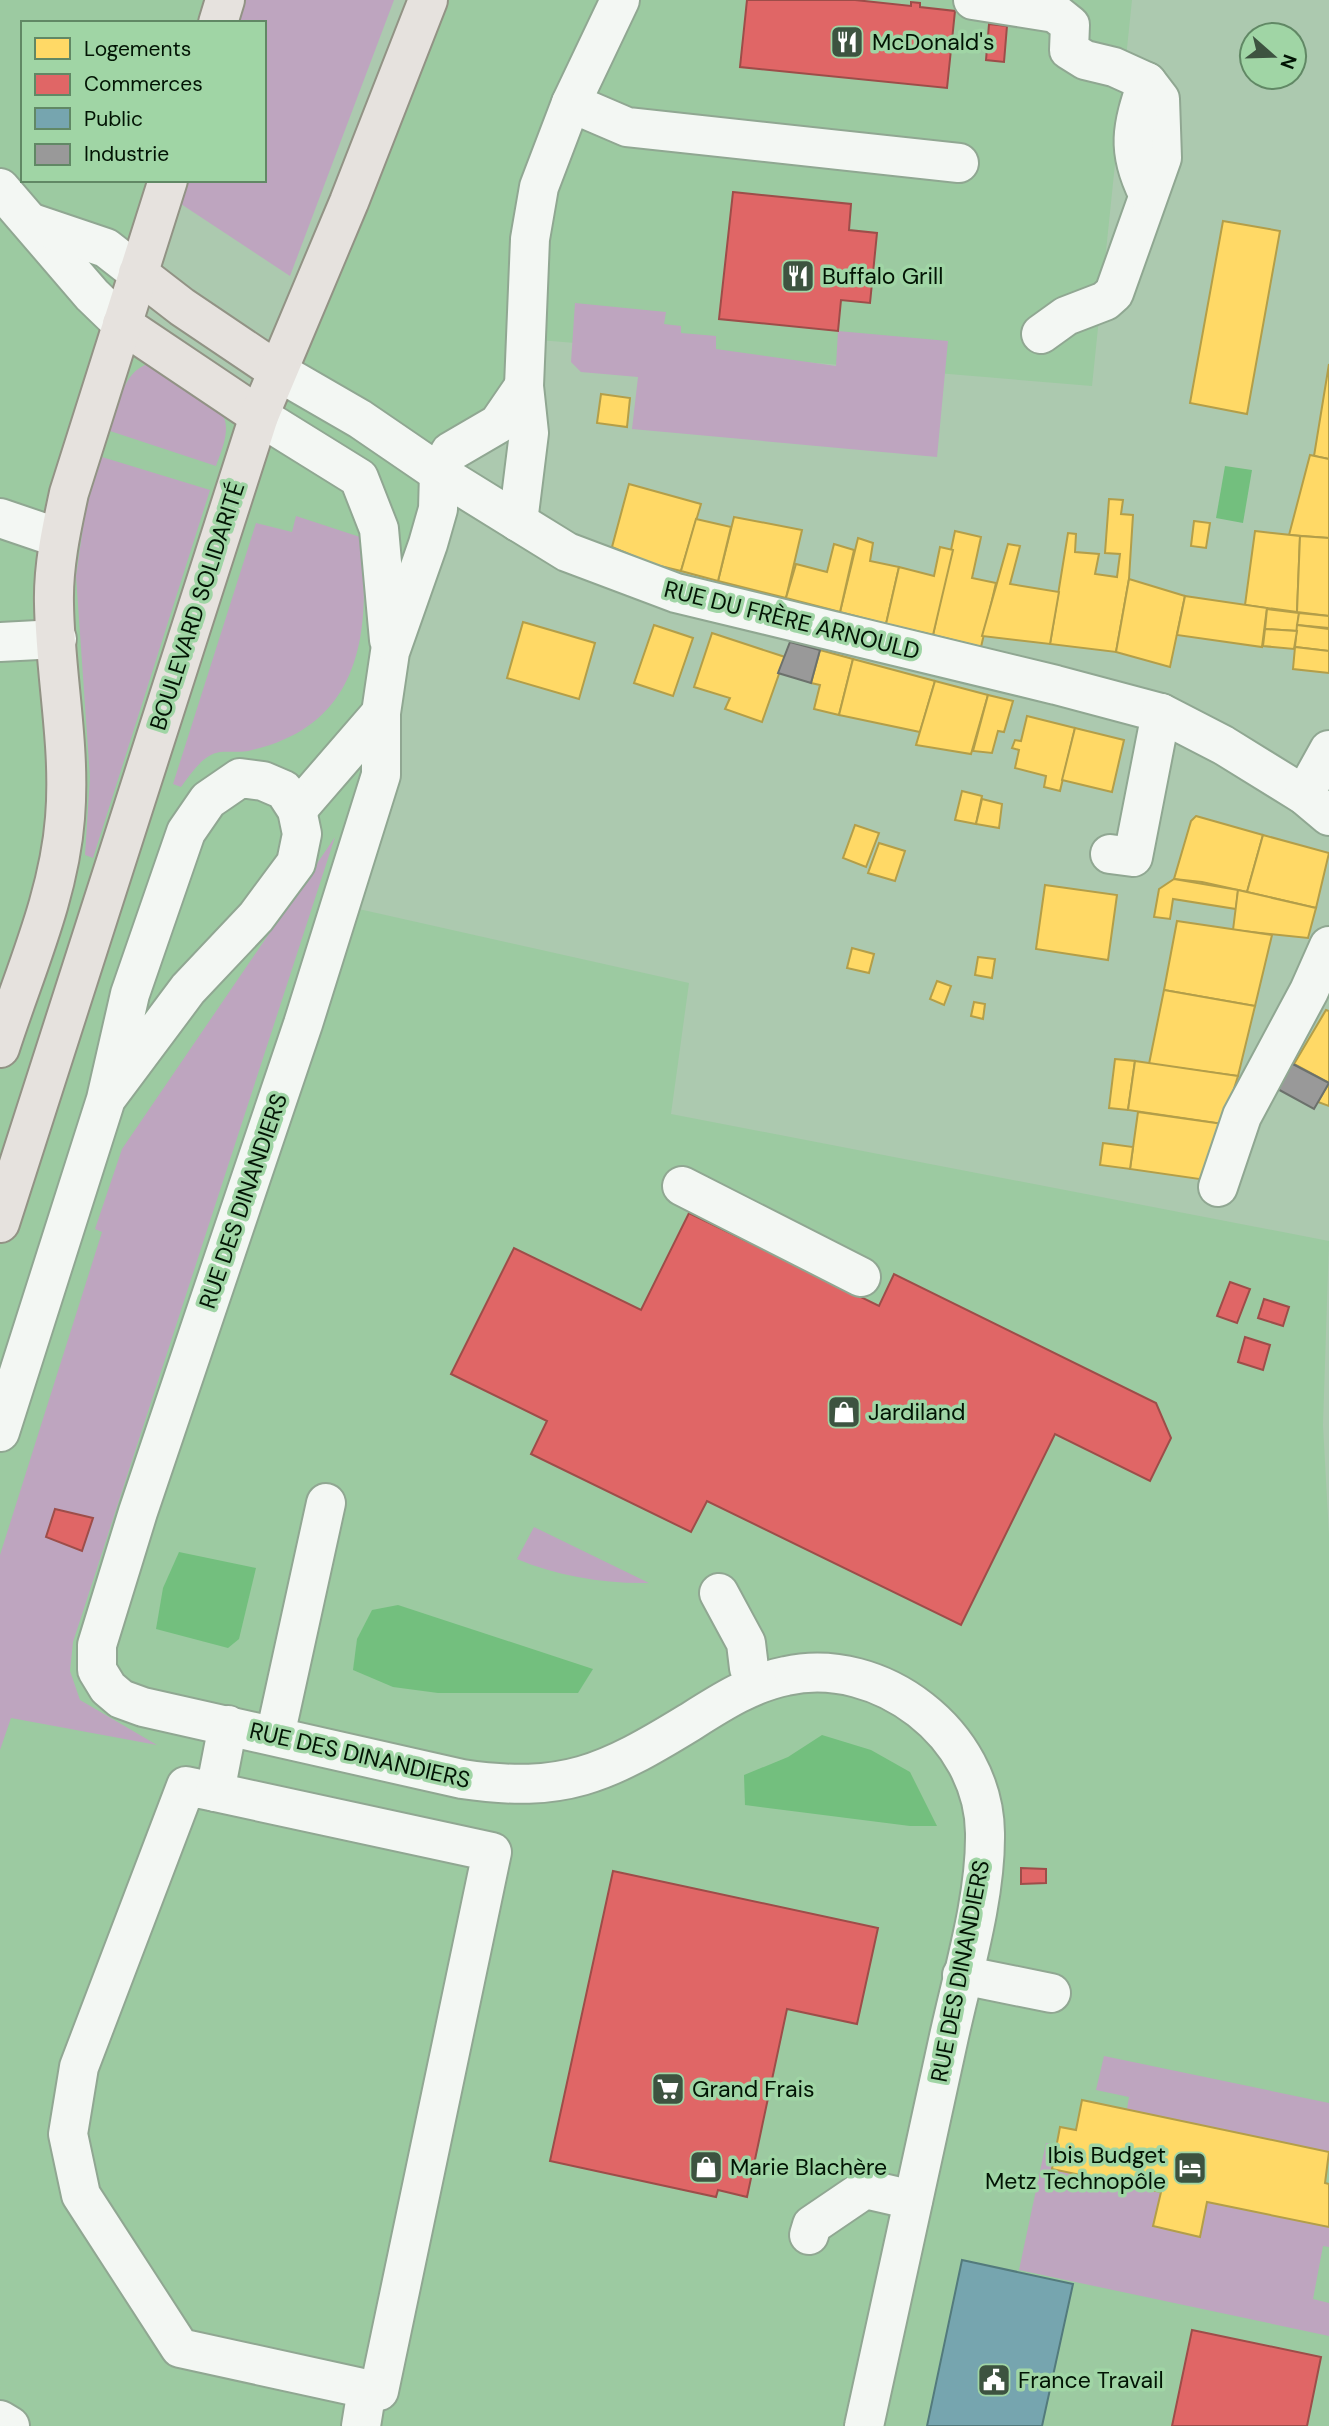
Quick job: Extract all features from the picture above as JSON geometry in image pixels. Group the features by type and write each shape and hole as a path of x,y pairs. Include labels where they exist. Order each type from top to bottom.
{"main road":[{"path":"219,21 225,0"},
{"name":"BOULEVARD SOLIDARITÉ","path":"0,1223 259,416 349,202 428,0"},
{"path":"0,1048 60,858 65,816 65,765 54,603 59,538 69,493 167,182"},
{"path":"138,273 182,307 277,371"},
{"path":"122,324 259,416"}],"street":[{"path":"517,522 529,433 524,386 530,239 539,187 571,103 620,0"},
{"path":"973,0 1055,13 1070,25 1069,50 1085,60 1114,67 1147,82 1160,99 1163,116 1162,158 1114,293 1105,301 1066,316 1041,334"},
{"path":"571,103 627,127 959,163"},
{"path":"0,188 92,295 122,324"},
{"path":"32,223 106,248 138,273"},
{"name":"RUE DU FRÈRE ARNOULD","path":"277,371 360,419 439,473 567,552 676,593 1161,713 1223,745 1316,806"},
{"path":"439,473 450,452 498,424 524,386"},
{"name":"RUE DES DINANDIERS","path":"259,416 359,478 379,529 390,652"},
{"name":"RUE DES DINANDIERS","path":"439,473 438,509 390,652 382,713 380,775 377,788 303,1024 138,1512 97,1645 97,1670 108,1688 121,1699 275,1736 502,1785 570,1781 629,1760 758,1684 813,1672 871,1682 916,1706 951,1738 967,1763 985,1830 976,1908 864,2426"},
{"path":"0,518 59,538"},
{"path":"0,642 57,639"},
{"path":"297,810 382,713"},
{"path":"1110,854 1133,858 1161,713"},
{"path":"1316,806 1329,750"},
{"path":"0,1432 106,1099 130,994 186,832 208,800 240,778 263,780 284,790 297,810 302,834 296,863 256,917 188,989 106,1099"},
{"path":"1218,1187 1242,1116 1319,994 1329,946"},
{"path":"682,1186 861,1277"},
{"path":"275,1736 326,1503"},
{"path":"719,1592 746,1643 749,1668 758,1684"},
{"path":"215,1792 228,1725"},
{"path":"186,1786 215,1792 492,1852 379,2391 180,2348 81,2195 68,2134 79,2067 186,1786"},
{"path":"962,1975 1051,1993"},
{"path":"809,2235 812,2225 865,2189 913,2200"},
{"path":"361,2426 367,2389"},
{"path":"0,2420 10,2426"}],"shaded area":[{"path":"0,0 225,0 219,21 21,21 21,182 167,182 119,335 266,396 428,0 1132,0 1092,386 527,339 524,386 465,442 341,905 689,983 671,1114 1329,1241 1323,1425 1329,1535 1329,2426 0,2426"},
{"path":"246,0 394,0 290,276 181,204 188,182 266,182 266,21 240,21"},
{"path":"575,303 666,312 664,324 681,326 681,333 716,336 716,349 836,366 838,331 948,341 937,457 632,429 638,377 581,372 571,362"},
{"path":"148,364 211,403 224,418 225,436 216,466 110,431 127,382 139,368"},
{"path":"102,457 210,490 93,858 85,855 90,777 76,576 86,507"},
{"path":"1225,466 1252,470 1243,523 1216,518"},
{"path":"296,516 360,537 364,607 360,640 351,670 337,697 317,720 288,738 248,751 214,754 198,766 181,787 173,784 256,523 292,532"},
{"path":"335,837 73,1642 70,1671 80,1700 157,1745 11,1718 0,1750 0,1555 102,1232 95,1229 122,1149"},
{"path":"534,1527 649,1583 582,1578 517,1559"},
{"path":"179,1552 256,1568 239,1639 228,1648 156,1629 163,1588"},
{"path":"398,1605 593,1669 578,1693 438,1693 393,1687 353,1670 357,1639 372,1610"},
{"path":"822,1735 871,1750 910,1772 937,1826 910,1826 745,1805 744,1775 788,1757"},
{"path":"1104,2056 1329,2103 1329,2152 1127,2109 1129,2097 1096,2090"},
{"path":"1046,2143 1057,2145 1052,2169 1161,2192 1153,2225 1200,2236 1207,2202 1329,2227 1329,2247 1323,2246 1313,2299 1329,2303 1329,2336 1019,2270"}],"building: Logements":[{"path":"1223,221 1280,231 1247,414 1190,403"},
{"path":"1329,364 1329,459 1314,456"},
{"path":"601,394 630,398 627,427 597,423"},
{"path":"1310,455 1329,459 1329,538 1289,535"},
{"path":"629,484 701,504 681,571 652,564 612,547"},
{"path":"1109,499 1123,500 1121,514 1133,515 1129,579 1116,652 1050,644 1068,533 1076,534 1075,552 1099,554 1095,574 1117,577 1120,554 1105,553"},
{"path":"734,517 802,530 786,598 718,581"},
{"path":"696,519 731,527 718,581 681,571"},
{"path":"1194,521 1210,523 1206,548 1191,546"},
{"path":"955,531 981,537 972,578 996,583 981,647 933,635"},
{"path":"1255,531 1300,536 1297,612 1245,605"},
{"path":"1300,536 1329,538 1329,616 1297,612"},
{"path":"858,538 873,543 870,561 899,567 886,624 840,612"},
{"path":"834,544 854,550 840,612 786,598 796,564 827,572"},
{"path":"1008,544 1020,546 1010,584 1059,592 1050,644 982,636"},
{"path":"940,547 953,550 933,635 886,624 899,567 934,576"},
{"path":"1129,579 1185,596 1170,667 1116,652"},
{"path":"1185,596 1267,608 1262,647 1177,635"},
{"path":"1267,609 1299,613 1297,631 1265,629"},
{"path":"1299,613 1329,616 1329,628 1297,625"},
{"path":"523,622 595,643 579,699 507,678"},
{"path":"654,625 693,638 673,696 634,683"},
{"path":"1297,625 1329,629 1329,651 1295,647"},
{"path":"1265,629 1297,631 1294,649 1263,646"},
{"path":"712,633 785,657 762,722 725,709 730,698 694,687"},
{"path":"1295,647 1329,651 1329,673 1293,669"},
{"path":"820,650 853,659 839,715 814,709 820,685 811,683"},
{"path":"853,659 935,681 920,732 839,715"},
{"path":"935,681 988,695 971,754 916,745"},
{"path":"988,695 1013,701 1004,732 998,731 992,753 973,751"},
{"path":"1027,716 1075,728 1060,791 1044,787 1046,776 1015,768 1019,750 1012,748 1015,740 1021,741"},
{"path":"1075,728 1124,740 1112,792 1062,780"},
{"path":"962,791 982,796 976,824 955,820"},
{"path":"982,799 1002,804 999,828 976,824"},
{"path":"1196,816 1263,835 1247,892 1174,879 1191,821"},
{"path":"855,825 879,833 866,867 843,858"},
{"path":"1263,835 1329,853 1316,908 1247,892"},
{"path":"879,843 905,851 895,881 868,873"},
{"path":"1174,879 1238,890 1236,909 1173,899 1170,919 1154,917 1159,889"},
{"path":"1045,885 1117,895 1108,960 1036,949"},
{"path":"1238,890 1316,908 1308,938 1233,930"},
{"path":"1177,921 1272,935 1255,1006 1164,990"},
{"path":"852,948 874,954 869,973 847,968"},
{"path":"978,957 995,959 992,978 975,975"},
{"path":"937,981 951,986 944,1005 930,999"},
{"path":"1164,990 1255,1006 1238,1076 1149,1064"},
{"path":"974,1002 985,1004 983,1019 971,1016"},
{"path":"1326,1010 1329,1011 1329,1083 1294,1064"},
{"path":"1115,1059 1135,1061 1128,1110 1109,1108"},
{"path":"1135,1061 1238,1076 1223,1124 1128,1110"},
{"path":"1329,1083 1329,1106 1318,1102"},
{"path":"1138,1112 1223,1124 1206,1180 1130,1169"},
{"path":"1103,1143 1133,1147 1130,1169 1100,1165"},
{"name":"Ibis Budget Metz Technopôle","path":"1082,2100 1329,2152 1325,2183 1329,2184 1329,2227 1207,2202 1200,2237 1153,2226 1161,2192 1052,2169 1060,2127 1076,2130"}],"building: Commerces":[{"name":"McDonald's","path":"747,0 855,0 911,6 911,2 920,3 920,7 955,11 947,88 740,67"},
{"path":"989,24 1007,26 1004,62 986,60"},
{"name":"Buffalo Grill","path":"733,192 851,204 849,230 877,233 870,303 841,300 838,331 719,319"},
{"name":"Jardiland","path":"689,1213 879,1306 894,1274 1156,1403 1171,1438 1150,1481 1055,1434 961,1625 707,1501 691,1532 531,1454 547,1421 451,1374 514,1248 641,1310"},
{"path":"1230,1282 1250,1289 1237,1323 1217,1316"},
{"path":"1264,1299 1289,1307 1283,1326 1258,1318"},
{"path":"1245,1337 1270,1345 1263,1370 1238,1362"},
{"path":"55,1509 93,1518 82,1551 46,1537"},
{"path":"1021,1868 1046,1869 1046,1883 1021,1884"},
{"name":"Grand Frais","path":"613,1871 878,1928 857,2024 787,2009 747,2197 718,2190 716,2197 550,2161"},
{"path":"1192,2330 1321,2357 1307,2426 1172,2426"}],"building: Public":[{"name":"France Travail","path":"962,2260 1073,2284 1042,2426 927,2426"}],"building: Industrie":[{"path":"790,642 820,650 811,683 778,673"},
{"path":"1289,1062 1329,1083 1314,1109 1274,1087"}],"place":[{"name":"McDonald's","path":"847,42"},
{"name":"Buffalo Grill","path":"798,276"},
{"name":"Jardiland","path":"844,1412"},
{"name":"Grand Frais","path":"668,2089"},
{"name":"Marie Blachère","path":"706,2167"},
{"name":"Ibis Budget Metz Technopôle","path":"1190,2168"},
{"name":"France Travail","path":"994,2380"}]}
